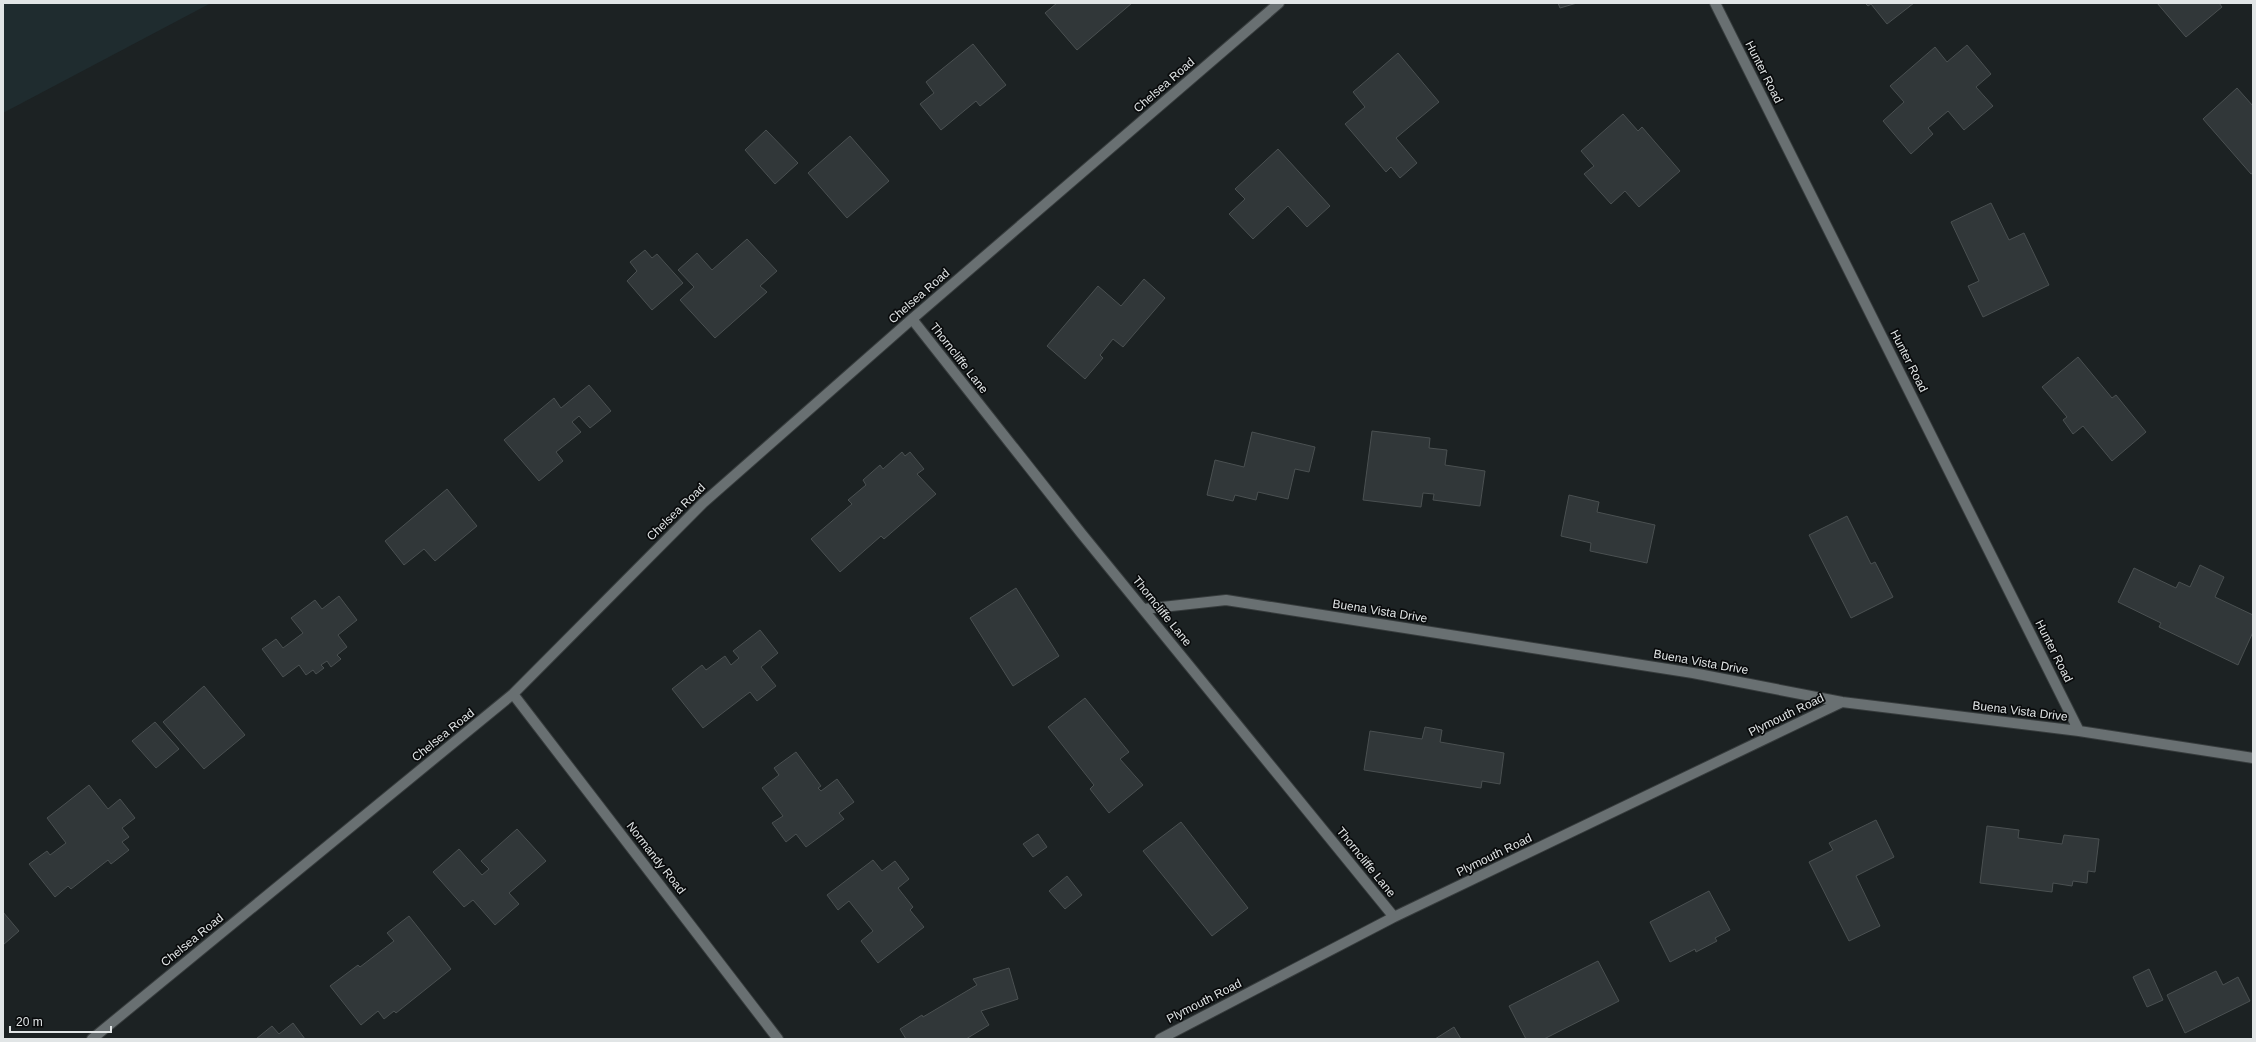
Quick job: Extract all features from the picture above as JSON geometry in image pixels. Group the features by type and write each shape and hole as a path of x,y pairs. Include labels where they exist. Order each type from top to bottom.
{"street":[{"name":"Chelsea Road","path":"92,1039 513,694 703,503 912,319 1279,3"},
{"name":"Hunter Road","path":"1715,3 2079,731"},
{"name":"Thorncliffe Lane","path":"912,319 1081,534 1144,609 1394,917"},
{"name":"Buena Vista Drive","path":"1144,609 1226,600 1693,673 1842,702 2079,731 2253,758"},
{"name":"Normandy Road","path":"513,694 778,1039"},
{"name":"Plymouth Road","path":"1160,1039 1394,917 1842,702"}],"shaded area":[{"path":"3,3 211,3 3,113"}],"building":[{"path":"1057,3 1132,3 1077,50 1045,13"},
{"path":"1558,3 1577,3 1560,8"},
{"path":"1865,3 1914,3 1887,24 1871,4 1868,6"},
{"path":"2157,3 2219,3 2222,7 2186,37"},
{"path":"973,44 1006,85 980,106 976,101 941,130 920,104 934,93 926,82"},
{"path":"1967,45 1991,74 1976,87 1993,106 1964,130 1948,111 1928,128 1933,134 1911,154 1883,121 1904,102 1890,86 1935,47 1947,62"},
{"path":"1398,53 1439,102 1396,138 1417,163 1400,178 1391,167 1386,172 1345,124 1365,107 1353,92"},
{"path":"2237,88 2253,106 2253,173 2251,174 2203,119"},
{"path":"1623,114 1638,131 1642,127 1680,171 1639,207 1625,191 1611,204 1584,174 1594,166 1581,151"},
{"path":"766,130 798,163 775,184 745,150"},
{"path":"850,136 889,181 847,218 808,173"},
{"path":"1278,149 1330,206 1307,227 1288,206 1253,239 1229,214 1245,199 1235,189"},
{"path":"1991,203 2009,240 2024,233 2049,285 1983,317 1968,286 1979,281 1951,222"},
{"path":"747,239 777,271 760,286 767,292 715,338 680,300 694,287 678,270 697,253 712,270"},
{"path":"645,250 652,258 657,254 683,283 652,310 627,281 637,271 630,262"},
{"path":"1144,279 1165,298 1123,347 1113,339 1100,355 1103,358 1085,379 1047,346 1098,286 1121,306"},
{"path":"2078,357 2112,398 2116,395 2146,432 2112,461 2083,426 2073,434 2063,420 2067,417 2042,387"},
{"path":"589,385 611,411 590,428 579,416 572,422 581,432 556,452 563,461 539,481 504,440 554,398 561,408"},
{"path":"1372,431 1430,438 1429,448 1447,450 1445,465 1485,471 1480,506 1433,500 1434,494 1423,493 1421,507 1363,500"},
{"path":"1252,432 1315,447 1309,472 1295,469 1288,499 1258,492 1256,500 1235,495 1233,501 1207,495 1215,460 1244,467"},
{"path":"902,452 905,456 910,452 924,469 917,474 936,494 884,539 881,536 840,572 811,539 852,504 848,500 866,485 863,480 880,465 883,469"},
{"path":"447,489 477,526 435,561 424,549 404,565 385,541"},
{"path":"1569,495 1599,502 1597,512 1655,525 1647,563 1590,551 1591,543 1561,536"},
{"path":"1847,516 1871,564 1875,562 1893,597 1851,618 1809,535"},
{"path":"2200,565 2224,577 2215,597 2253,615 2253,632 2238,665 2159,627 2161,623 2118,602 2134,568 2176,588 2179,582 2190,587"},
{"path":"1016,588 1059,656 1013,686 970,618"},
{"path":"339,596 357,620 338,635 347,647 337,655 341,659 331,667 327,661 321,665 324,668 316,674 313,670 306,675 299,665 283,677 262,649 276,639 283,648 303,633 291,618 315,600 322,609"},
{"path":"760,630 778,653 761,667 776,686 757,701 750,692 703,728 672,689 702,665 706,670 725,656 731,665 739,658 733,651"},
{"path":"204,686 245,735 204,769 163,722"},
{"path":"1085,698 1129,752 1120,759 1143,785 1109,813 1090,789 1094,785 1048,727"},
{"path":"155,722 179,749 156,768 132,741"},
{"path":"1425,727 1442,730 1440,742 1504,753 1500,784 1482,781 1481,788 1364,770 1370,731 1422,739"},
{"path":"796,752 821,786 818,788 821,791 837,779 854,802 839,813 844,819 806,847 796,834 786,842 772,823 783,816 762,788 779,775 774,768"},
{"path":"89,785 108,809 120,799 135,818 122,828 129,837 122,842 129,850 111,864 108,860 71,889 68,886 55,897 29,864 47,851 50,855 66,843 47,818"},
{"path":"1876,820 1894,857 1856,876 1880,926 1849,941 1809,862 1833,850 1829,843"},
{"path":"1181,822 1248,908 1212,936 1143,851"},
{"path":"1987,826 2019,830 2018,838 2062,844 2064,835 2099,839 2095,872 2088,871 2087,883 2073,881 2072,886 2053,883 2052,892 1980,883"},
{"path":"517,829 546,861 509,893 519,904 495,925 473,900 464,907 433,872 459,849 482,875 489,869 481,861"},
{"path":"1038,834 1047,847 1033,857 1023,844"},
{"path":"873,860 882,871 895,861 909,879 898,888 913,907 910,910 924,927 878,963 861,941 873,931 849,901 838,910 827,895"},
{"path":"1067,876 1082,895 1065,909 1049,891"},
{"path":"1709,891 1730,930 1715,938 1717,941 1696,952 1695,949 1670,962 1650,922"},
{"path":"3,912 19,931 3,945"},
{"path":"409,916 451,969 396,1013 394,1011 384,1019 378,1011 361,1025 330,986 358,965 360,967 394,941 387,933"},
{"path":"1598,961 1619,1001 1544,1039 1526,1039 1509,1006"},
{"path":"1009,968 1018,999 981,1011 989,1025 966,1039 906,1039 900,1029 922,1015 923,1017 977,985 973,979"},
{"path":"2149,969 2163,1000 2147,1007 2133,977"},
{"path":"2216,971 2223,985 2238,977 2250,1001 2185,1033 2167,995"},
{"path":"293,1023 305,1039 256,1039 272,1026 279,1034"},
{"path":"1454,1027 1461,1039 1435,1039"}]}
